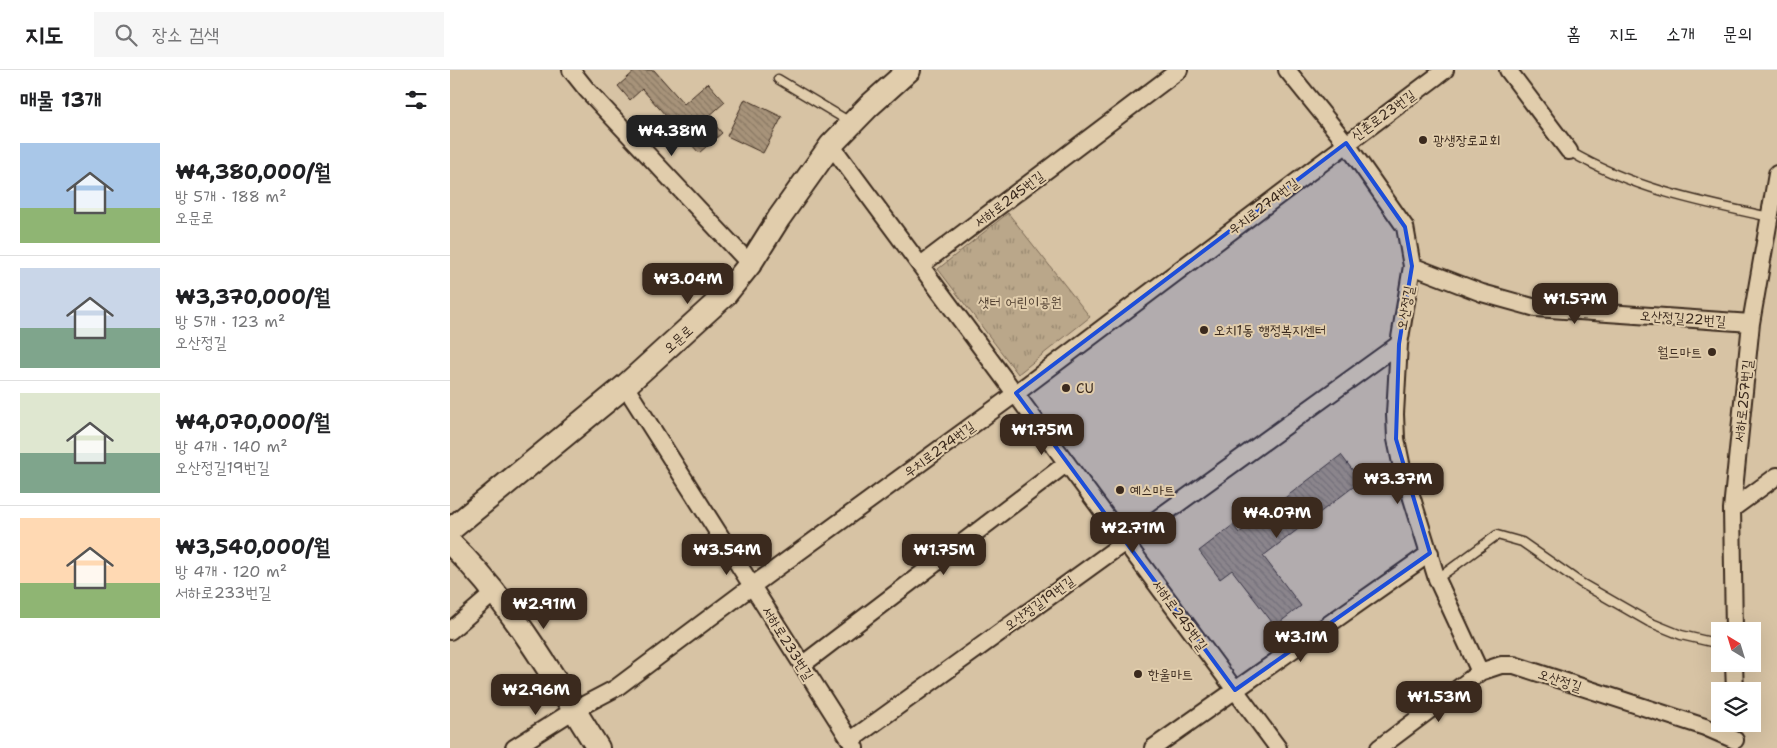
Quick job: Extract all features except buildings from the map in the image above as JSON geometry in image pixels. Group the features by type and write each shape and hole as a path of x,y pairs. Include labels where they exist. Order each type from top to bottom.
{"street":[{"path":"571,70 587,90 750,264"},
{"name":"오문로","path":"450,530 625,386 725,295 750,264 779,218 831,145 852,122 909,70"},
{"name":"서하로245번길","path":"921,266 1178,70"},
{"name":"오산정길","path":"1287,70 1346,142 1405,227 1412,266 1398,344 1394,414 1396,439 1401,463 1437,579 1480,672 1501,665 1514,665 1736,737"},
{"name":"신촌로23번길","path":"1346,142 1445,70"},
{"path":"1508,70 1568,151"},
{"name":"우치로274번길","path":"514,748 574,710 616,688 1016,393 1346,142"},
{"name":"서하로245번길","path":"831,145 1278,748"},
{"name":"서하로257번길","path":"1734,622 1732,509 1751,323 1770,250 1770,218 1777,174"},
{"name":"오산정길22번길","path":"1412,266 1482,293 1536,308 1751,323"},
{"name":"오산정길19번길","path":"853,744 1125,540 1398,344"},
{"name":"서하로233번길","path":"625,386 853,744"},
{"path":"802,665 1067,463"},
{"path":"1732,509 1777,476"},
{"path":"450,543 475,567 495,592 598,748"},
{"path":"1153,748 1430,553"},
{"path":"450,631 495,592"},
{"path":"1379,748 1480,672"}],"lane":[{"path":"778,79 852,122"},
{"path":"1568,151 1599,169 1658,191 1770,218"},
{"path":"1437,579 1497,535 1522,542 1649,622 1681,635 1711,642"}],"highlighted area":[{"path":"1346,143 1405,227 1412,266 1399,344 1396,439 1430,553 1235,690 1016,393"}],"green space":[{"name":"샛터 어린이공원","path":"1008,213 1090,317 1018,374 938,269"}],"place":[{"name":"광생장로교회","path":"1423,140"},
{"name":"오치1동 행정복지센터","path":"1204,330"},
{"name":"월드마트","path":"1712,352"},
{"name":"CU","path":"1066,388"},
{"name":"예스마트","path":"1120,490"},
{"name":"한울마트","path":"1138,674"}]}
